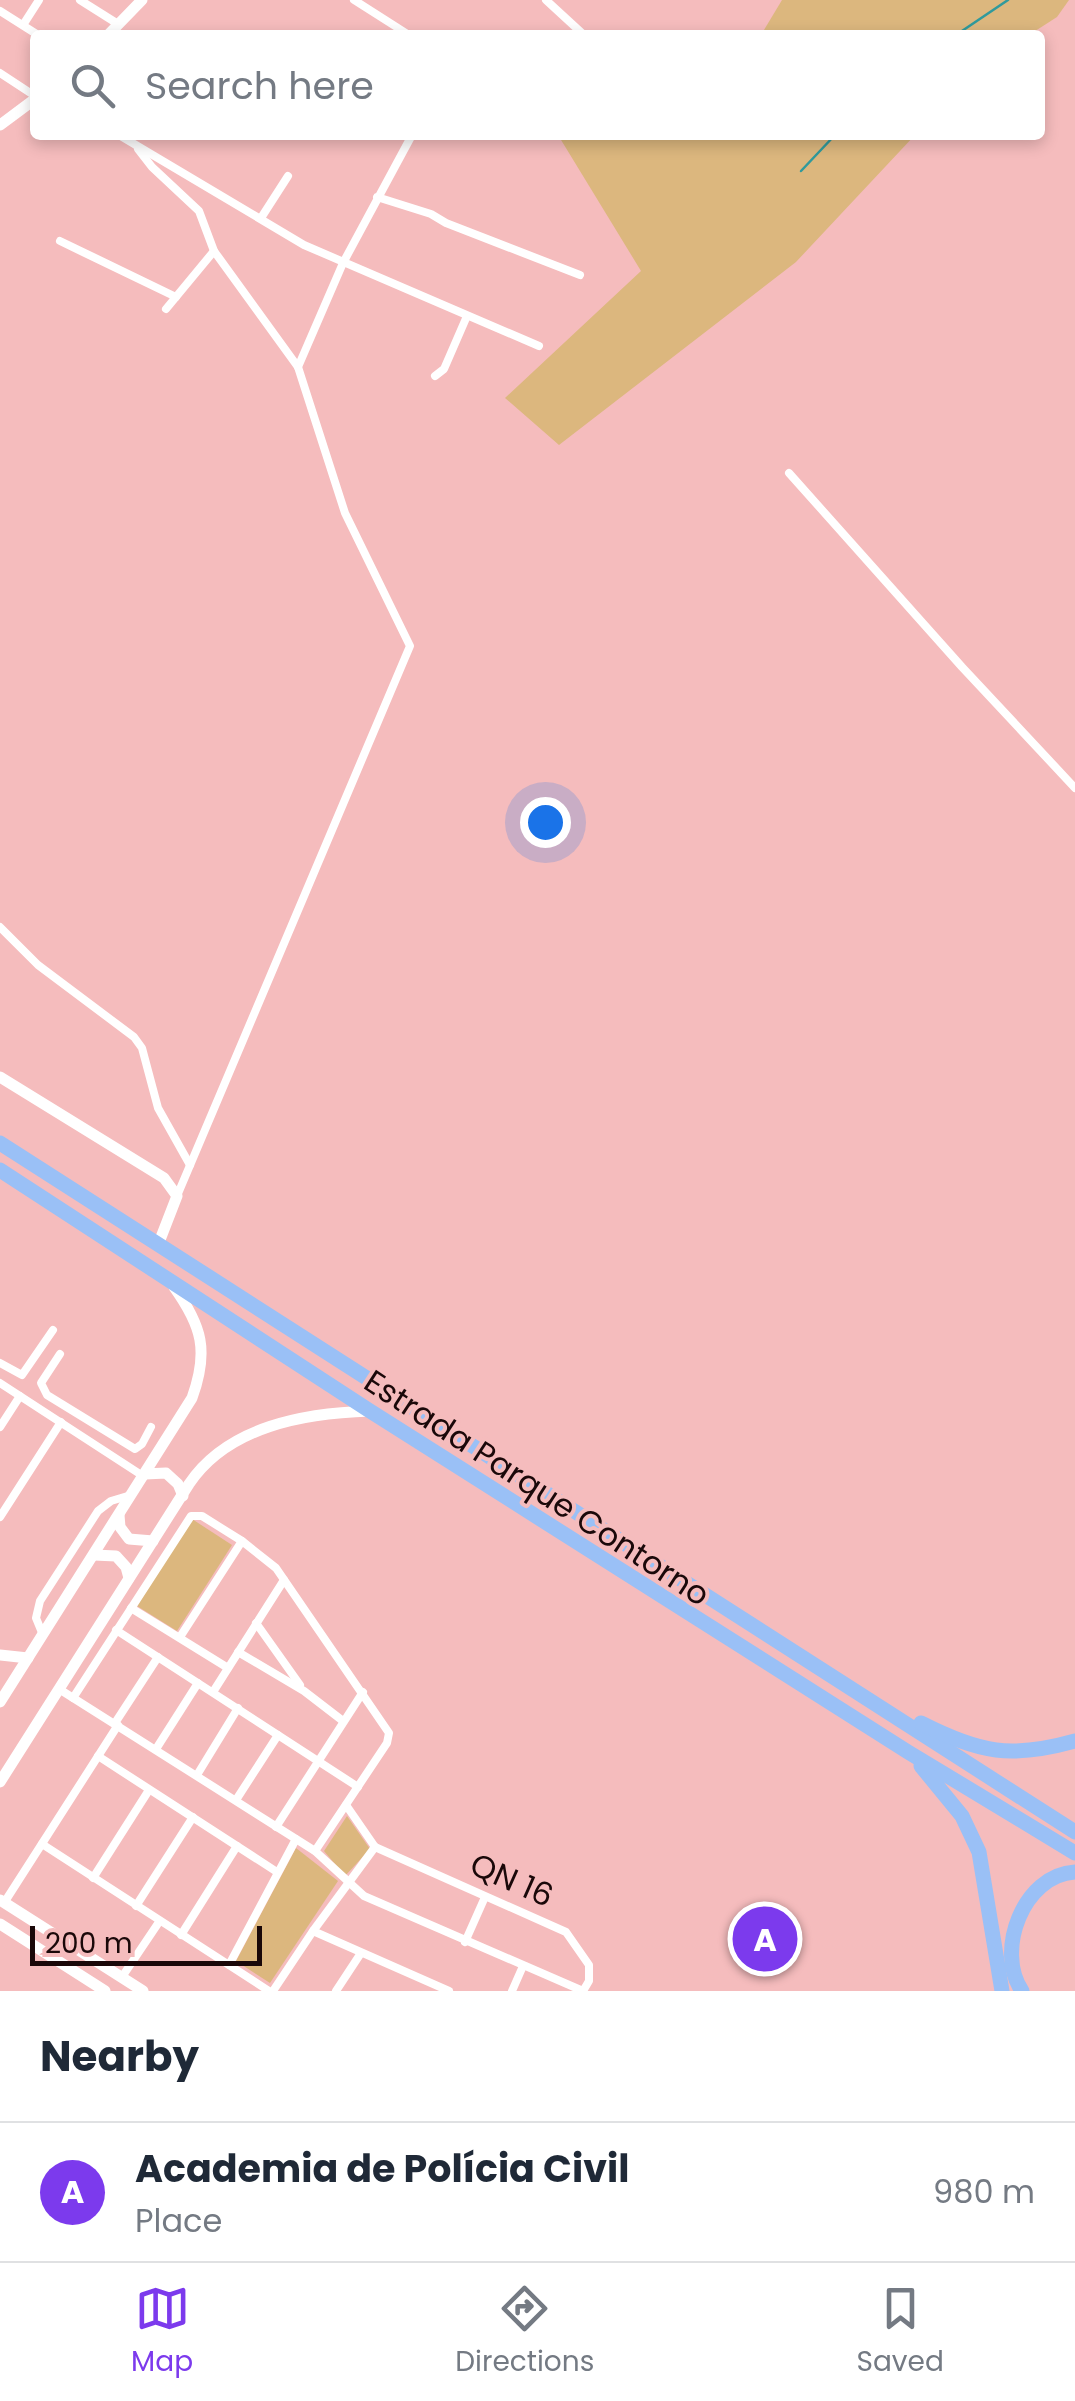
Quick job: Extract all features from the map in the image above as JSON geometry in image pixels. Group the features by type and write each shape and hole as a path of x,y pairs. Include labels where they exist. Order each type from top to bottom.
{"highway":[{"name":"Estrada Parque Contorno","path":"0,1143 1075,1832"},
{"name":"Estrada Parque Contorno","path":"0,1170 370,1411 908,1752 1075,1853"},
{"path":"402,1430 412,1422 415,1410"},
{"path":"844,1684 972,1746 1036,1752 1075,1741"},
{"path":"908,1752 962,1816 979,1852 1002,1991"},
{"path":"1022,1991 1012,1960 1020,1913 1042,1884 1075,1872"}],"main road":[{"path":"113,30 142,0"},
{"path":"0,125 30,102"},
{"path":"0,1077 164,1178 178,1196 158,1245"},
{"path":"1,1695 43,1636 192,1398 201,1373 200,1332 168,1279"},
{"path":"0,1782 208,1460 242,1438 310,1417 370,1411"},
{"path":"144,1475 166,1473 178,1484 183,1496"},
{"path":"118,1515 129,1540 152,1542"},
{"path":"94,1555 116,1556 126,1567 129,1578"},
{"path":"0,1656 28,1658"},
{"path":"0,1761 15,1758"},
{"path":"2,1901 143,1991"},
{"path":"0,1924 104,1991"}],"street":[{"path":"23,25 39,0"},
{"path":"80,0 119,24"},
{"path":"354,0 401,30"},
{"path":"546,0 579,30"},
{"path":"0,11 30,30"},
{"path":"0,74 30,95"},
{"path":"126,140 304,245 539,346"},
{"path":"298,366 343,263 409,140"},
{"path":"138,149 200,211 214,251 298,366 345,513 410,646 178,1196"},
{"path":"261,218 288,176"},
{"path":"377,197 431,214 580,275"},
{"path":"60,240 176,297"},
{"path":"166,309 214,251"},
{"path":"435,376 444,369 467,316"},
{"path":"788,474 1075,788"},
{"path":"0,928 38,965 134,1036 142,1048 158,1108 190,1165"},
{"path":"0,1363 22,1375 53,1330"},
{"path":"60,1354 41,1387 47,1395 135,1448 151,1428"},
{"path":"0,1383 144,1475"},
{"path":"0,1427 20,1396"},
{"path":"78,1432 86,1418"},
{"path":"0,1518 61,1422"},
{"path":"43,1636 36,1618 40,1601 98,1511 131,1496"},
{"path":"73,1698 191,1516 202,1516 242,1541 266,1558 284,1580 386,1726 390,1739 315,1851"},
{"path":"180,1637 242,1541"},
{"path":"138,1565 152,1574"},
{"path":"212,1692 284,1580"},
{"path":"131,1608 228,1668"},
{"path":"256,1623 304,1690"},
{"path":"116,1630 358,1786"},
{"path":"238,1652 304,1690 344,1721"},
{"path":"2,1901 158,1657"},
{"path":"156,1749 198,1683"},
{"path":"60,1690 315,1851 364,1896 583,1991"},
{"path":"276,1827 363,1692"},
{"path":"196,1775 238,1708"},
{"path":"236,1800 278,1734"},
{"path":"98,1756 277,1872"},
{"path":"93,1878 150,1790"},
{"path":"42,1844 271,1991 376,1847 346,1805"},
{"path":"136,1906 193,1817"},
{"path":"229,1964 296,1840"},
{"path":"181,1936 237,1846"},
{"name":"QN 16","path":"376,1847 566,1932 589,1966 589,1981 583,1991"},
{"path":"466,1942 485,1896"},
{"path":"122,1977 158,1922"},
{"path":"313,1931 448,1991"},
{"path":"336,1991 361,1953"},
{"path":"512,1991 523,1966"}],"shaded area":[{"path":"782,0 1069,0 1057,17 1037,30 764,30"},
{"path":"561,140 910,140 796,262 559,445 505,398 641,271"},
{"path":"192,1519 232,1545 177,1631 137,1606"},
{"path":"347,1816 370,1849 345,1876 324,1851"},
{"path":"296,1848 338,1881 270,1983 236,1961"}],"waterway":[{"path":"963,30 1008,0"},
{"path":"801,171 830,140"}],"place":[{"name":"Academia de Polícia Civil","path":"765,1939"}]}
